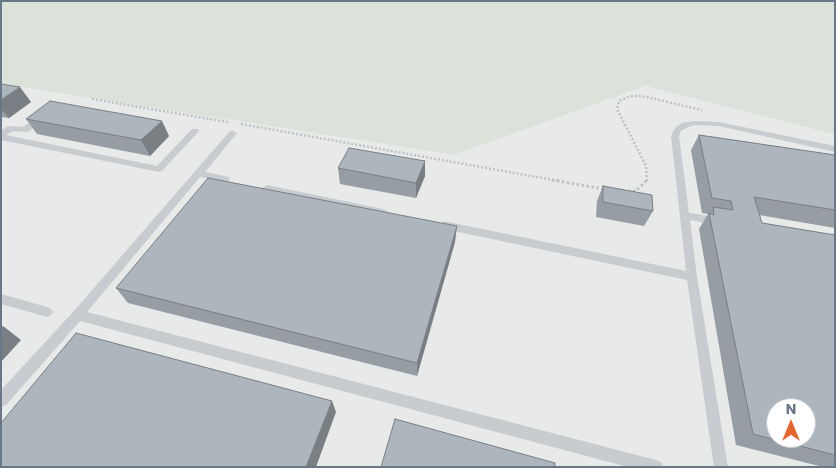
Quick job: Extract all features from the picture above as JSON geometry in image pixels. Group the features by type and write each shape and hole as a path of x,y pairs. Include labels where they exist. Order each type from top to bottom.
{"lane":[{"path":"1,126 25,130 50,111"},
{"path":"721,467 692,278 676,136 678,130 685,125 707,123 733,126 835,149"},
{"path":"1,136 11,128"},
{"path":"1,400 78,315 236,128"},
{"path":"1,136 159,168 195,131"},
{"path":"198,174 226,179"},
{"path":"267,188 392,214"},
{"path":"685,216 721,222"},
{"path":"431,222 692,278"},
{"path":"1,299 47,312"},
{"path":"78,315 656,467"}],"path":[{"path":"620,191 636,191 647,181 646,166 617,109 619,101 630,96 642,96 709,111"},
{"path":"92,98 228,122"},
{"path":"236,128 612,191"}],"shaded area":[{"path":"1,1 835,1 835,135 646,86 454,155 1,84"},
{"path":"1,84 454,155 646,86 835,135 835,467 1,467"}],"building":[{"path":"1,84 20,87 1,100"},
{"path":"50,101 162,121 141,140 26,119"},
{"path":"699,135 835,155 835,210 754,197 762,223 835,235 835,455 808,448 816,448 816,398 766,398 766,437 753,434 709,213 714,215 713,207 733,210 731,201 712,198"},
{"path":"349,148 425,161 416,183 338,168"},
{"path":"208,178 457,226 417,363 116,288"},
{"path":"603,186 652,195 653,211 603,202"},
{"path":"76,333 332,401 306,467 1,467 1,423"},
{"path":"395,419 555,463 555,467 381,467"}]}
